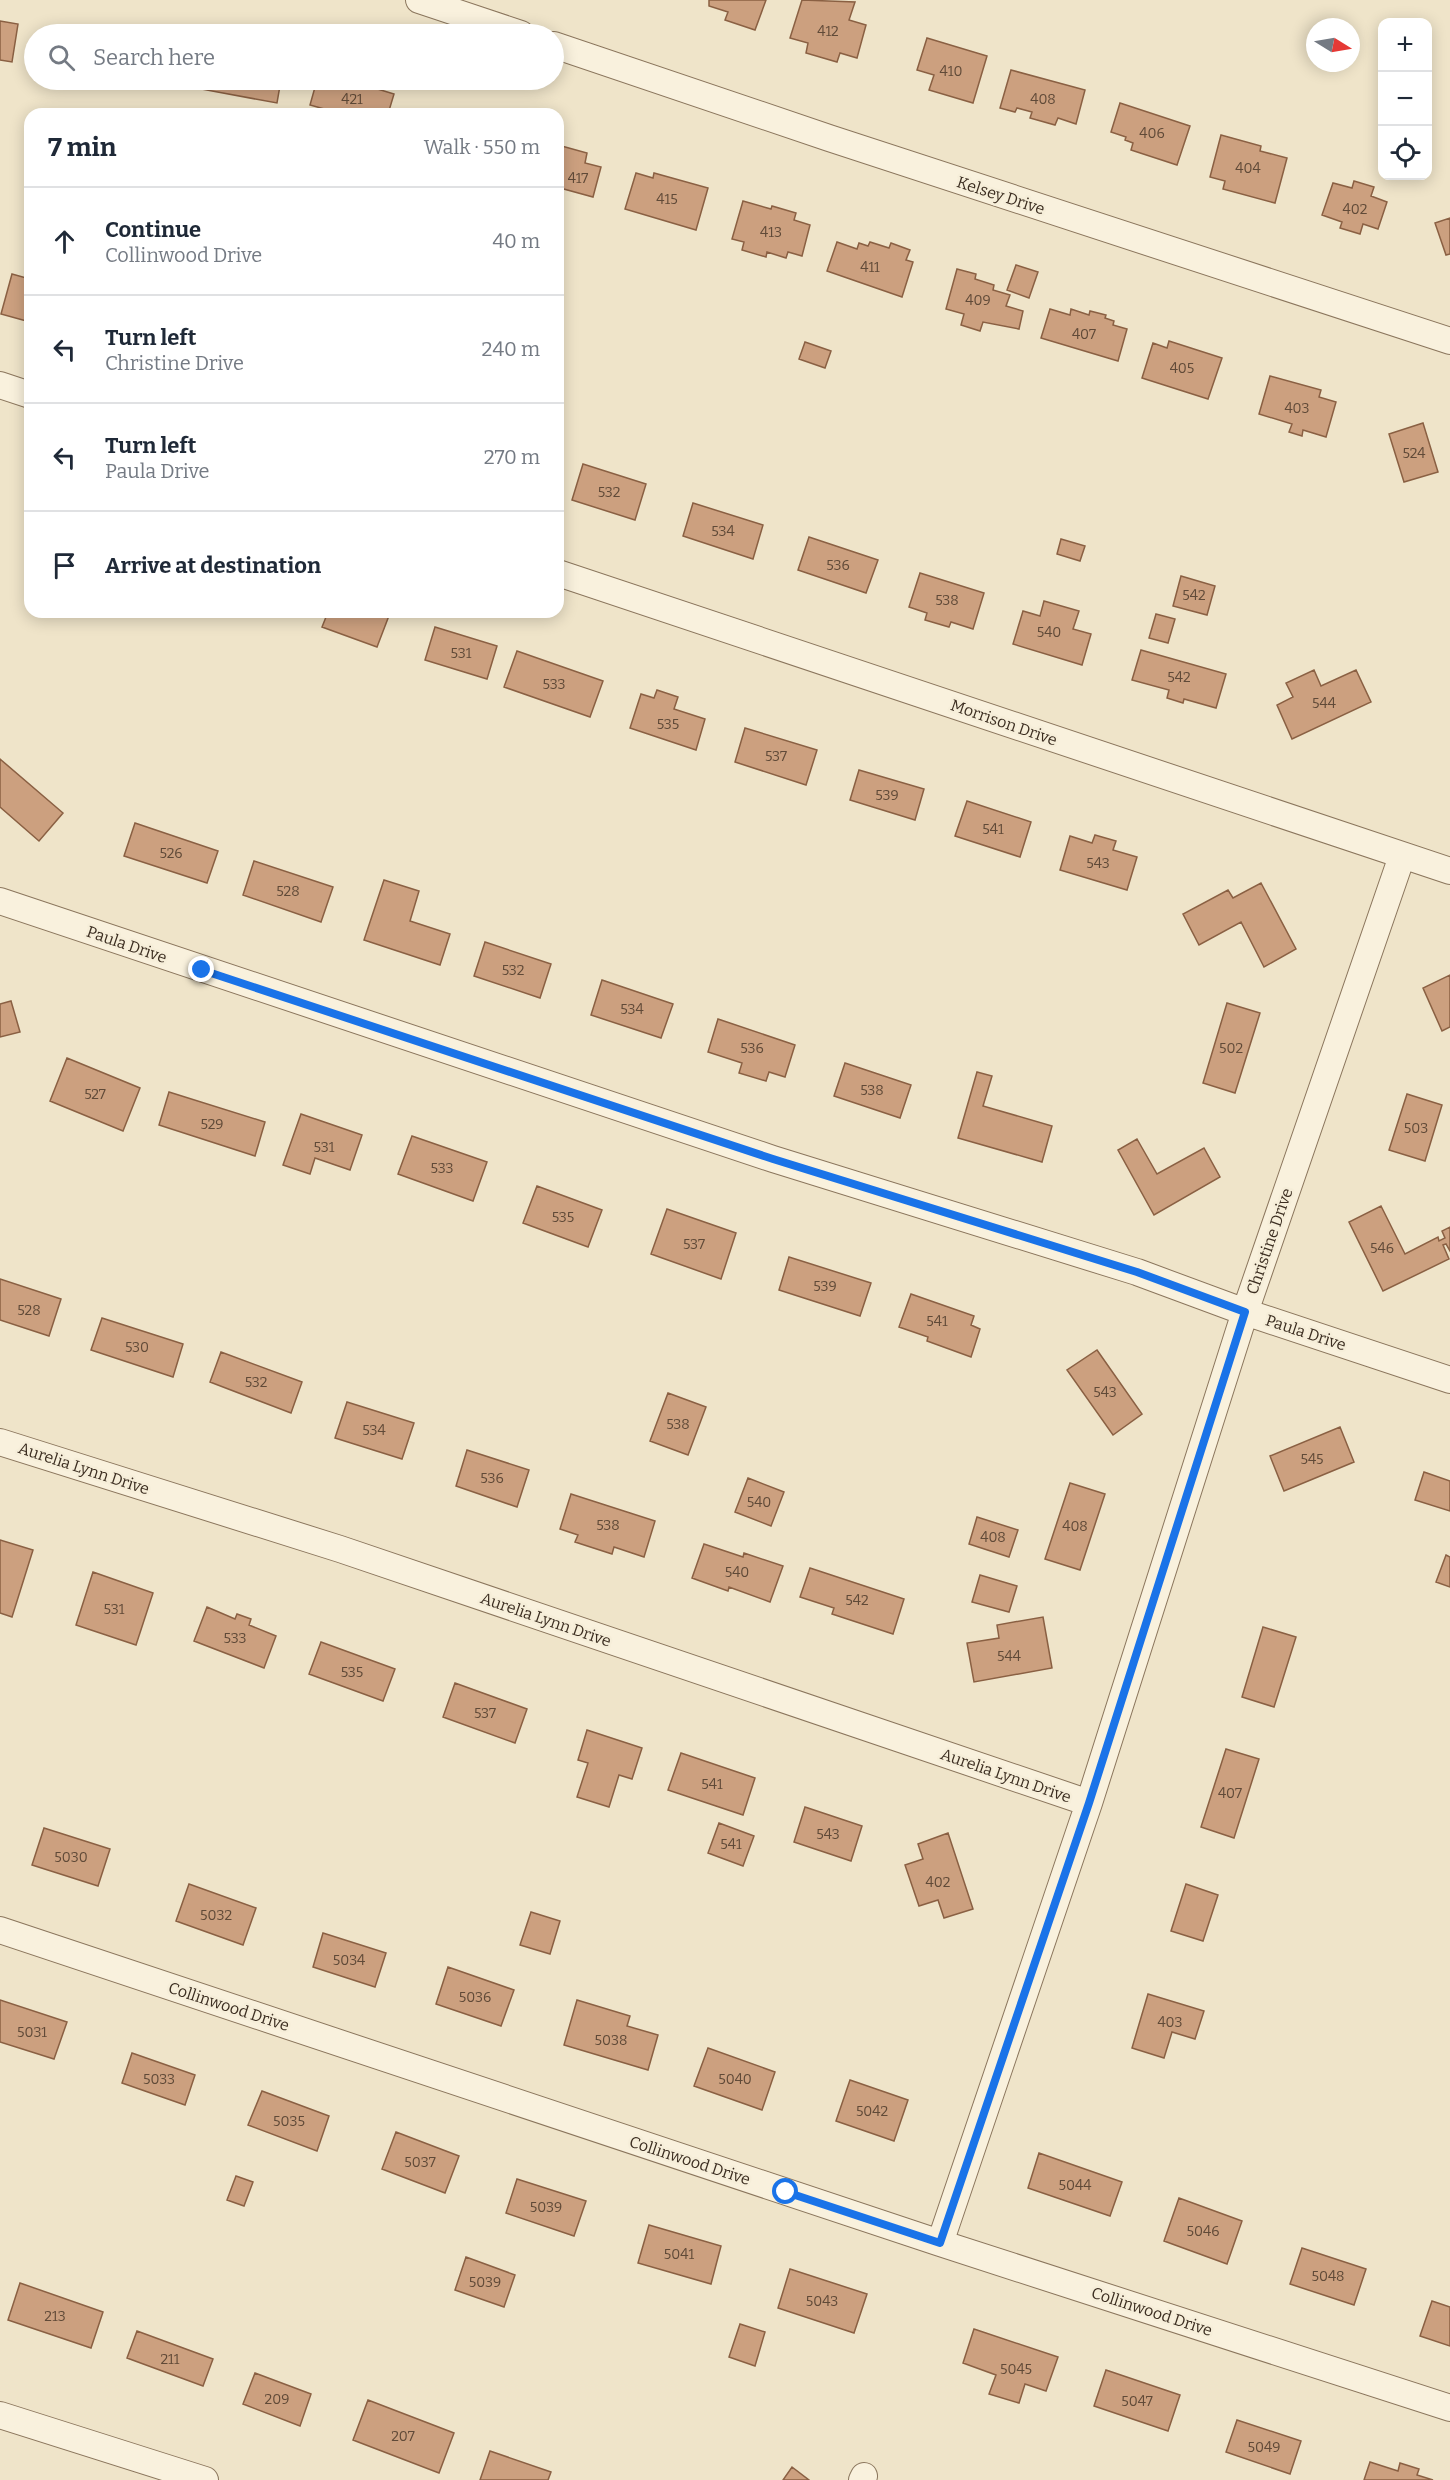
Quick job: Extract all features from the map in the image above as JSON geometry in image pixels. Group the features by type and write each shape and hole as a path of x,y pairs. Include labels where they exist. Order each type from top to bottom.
{"street":[{"path":"419,0 491,24"},
{"name":"Kelsey Drive","path":"564,48 829,138 1450,341"},
{"path":"0,385 24,394"},
{"name":"Morrison Drive","path":"564,575 1450,871"},
{"name":"Christine Drive","path":"940,2243 1089,1803 1245,1312 1402,856"},
{"name":"Paula Drive","path":"0,901 762,1155 1137,1272 1245,1312 1450,1380"},
{"name":"Aurelia Lynn Drive","path":"0,1442 350,1553 1089,1803"},
{"name":"Collinwood Drive","path":"0,1930 940,2243 1450,2408"},
{"path":"0,2415 205,2480"}],"building":[{"path":"709,0 766,0 755,30 725,20 728,12 709,6"},
{"path":"802,0 855,2 849,20 866,25 857,58 840,53 837,62 806,53 808,43 790,38"},
{"path":"0,21 18,24 12,62 0,60"},
{"path":"927,38 987,56 973,103 929,90 934,75 917,70"},
{"path":"1011,70 1085,90 1076,124 1058,118 1055,125 1030,118 1032,112 1017,108 1015,112 1000,108"},
{"path":"206,90 279,90 277,103"},
{"path":"314,90 381,90 394,94 390,108 321,108 310,105"},
{"path":"1120,103 1190,126 1177,165 1131,150 1133,143 1125,140 1126,137 1111,132"},
{"path":"1221,135 1261,146 1260,151 1287,158 1275,203 1223,189 1225,181 1210,177"},
{"path":"564,147 587,153 585,163 601,167 593,197 564,189"},
{"path":"636,173 653,178 654,173 708,188 696,230 625,209"},
{"path":"1354,181 1374,187 1371,196 1387,202 1378,229 1363,224 1360,234 1340,228 1342,222 1322,215 1333,183 1352,188"},
{"path":"743,201 796,213 794,220 810,225 802,256 788,252 786,258 767,252 766,257 742,250 744,242 732,239"},
{"path":"1450,218 1450,254 1446,255 1435,223"},
{"path":"837,242 857,249 859,243 868,246 870,242 889,248 891,243 910,250 906,260 913,262 902,297 827,271"},
{"path":"1016,265 1038,272 1029,298 1007,290"},
{"path":"957,269 976,274 975,279 994,285 993,290 1010,295 1006,306 1023,311 1019,329 983,322 980,331 961,325 964,314 946,309"},
{"path":"12,274 24,277 24,320 1,314"},
{"path":"1050,309 1070,315 1071,309 1089,315 1090,311 1106,315 1105,318 1114,321 1113,325 1127,329 1118,361 1041,338"},
{"path":"1169,341 1222,358 1208,399 1142,378 1153,343 1167,348"},
{"path":"805,342 831,351 825,368 799,359"},
{"path":"1270,376 1321,390 1319,397 1336,402 1326,437 1303,430 1302,436 1289,432 1292,424 1259,414"},
{"path":"1423,423 1438,472 1404,482 1389,434"},
{"path":"583,464 646,484 635,520 572,500"},
{"path":"693,503 763,525 753,559 683,536"},
{"path":"809,537 878,560 866,593 798,570"},
{"path":"1061,539 1085,546 1080,561 1057,554"},
{"path":"920,573 984,593 973,629 951,622 949,627 925,620 927,613 909,607"},
{"path":"1181,576 1215,586 1207,615 1173,606"},
{"path":"1044,601 1079,611 1073,629 1091,634 1082,665 1013,644 1023,611 1040,616"},
{"path":"1156,614 1175,619 1168,643 1149,638"},
{"path":"326,618 388,618 377,647 322,627"},
{"path":"435,627 497,646 487,679 425,660"},
{"path":"1141,650 1226,674 1216,708 1184,699 1183,703 1167,698 1169,690 1132,680"},
{"path":"517,651 603,681 590,717 504,687"},
{"path":"1314,670 1321,686 1356,670 1371,702 1292,739 1277,705 1293,697 1286,683"},
{"path":"657,690 678,697 674,709 705,719 696,750 630,728 641,694 654,698"},
{"path":"745,728 817,750 806,785 735,762"},
{"path":"0,759 63,813 39,841 0,807"},
{"path":"859,770 924,789 915,820 850,800"},
{"path":"967,801 1031,822 1020,857 955,836"},
{"path":"135,823 218,851 207,883 124,856"},
{"path":"1095,835 1116,841 1113,850 1137,857 1127,890 1060,870 1070,836 1092,843"},
{"path":"254,861 333,887 321,922 243,895"},
{"path":"384,880 419,891 410,921 450,934 440,965 364,940"},
{"path":"1261,883 1296,949 1264,967 1241,922 1199,945 1183,914 1228,890 1233,898"},
{"path":"485,942 551,964 540,998 474,976"},
{"path":"1450,975 1450,1027 1442,1031 1423,988"},
{"path":"602,980 673,1004 661,1038 591,1015"},
{"path":"11,1001 20,1032 0,1037 0,1004"},
{"path":"1227,1003 1260,1013 1235,1093 1203,1083"},
{"path":"718,1019 795,1045 785,1077 769,1072 766,1081 739,1073 742,1063 708,1052"},
{"path":"67,1058 140,1088 123,1131 50,1101"},
{"path":"845,1063 911,1085 900,1118 834,1096"},
{"path":"977,1072 992,1076 983,1106 1052,1126 1042,1162 958,1138"},
{"path":"169,1092 265,1122 255,1156 159,1125"},
{"path":"1407,1094 1442,1105 1425,1161 1389,1150"},
{"path":"301,1114 362,1135 350,1170 315,1158 310,1174 283,1165"},
{"path":"412,1136 487,1162 473,1201 398,1174"},
{"path":"1137,1139 1157,1174 1204,1148 1220,1177 1154,1215 1118,1150"},
{"path":"537,1186 602,1210 588,1247 523,1223"},
{"path":"1381,1206 1405,1254 1438,1237 1439,1241 1445,1238 1442,1231 1450,1227 1450,1251 1446,1244 1443,1245 1449,1259 1383,1291 1349,1222"},
{"path":"667,1209 736,1233 721,1279 651,1254"},
{"path":"789,1257 871,1283 860,1316 779,1290"},
{"path":"0,1279 61,1299 49,1336 0,1320"},
{"path":"911,1294 974,1316 971,1325 980,1329 971,1357 927,1341 928,1337 899,1327"},
{"path":"102,1318 183,1344 173,1377 91,1350"},
{"path":"1097,1350 1142,1414 1113,1435 1067,1370"},
{"path":"221,1352 302,1382 291,1413 210,1382"},
{"path":"668,1393 706,1407 688,1455 650,1441"},
{"path":"347,1402 414,1423 402,1459 335,1438"},
{"path":"1340,1427 1354,1462 1284,1491 1270,1456"},
{"path":"467,1450 529,1470 517,1507 456,1486"},
{"path":"1424,1472 1450,1481 1450,1511 1415,1500"},
{"path":"748,1478 784,1492 771,1526 735,1512"},
{"path":"1070,1483 1105,1494 1080,1570 1045,1559"},
{"path":"571,1494 655,1521 644,1557 614,1547 612,1554 575,1542 578,1535 560,1529"},
{"path":"977,1517 1018,1530 1009,1557 969,1544"},
{"path":"0,1540 33,1550 12,1617 0,1613"},
{"path":"704,1544 743,1557 744,1553 783,1566 770,1602 729,1587 728,1591 692,1578"},
{"path":"1446,1555 1450,1557 1450,1587 1436,1582"},
{"path":"810,1568 904,1599 893,1634 832,1614 834,1608 800,1597"},
{"path":"93,1572 153,1593 136,1645 76,1625"},
{"path":"980,1575 1017,1586 1009,1612 972,1602"},
{"path":"207,1607 235,1619 237,1614 251,1619 249,1625 276,1636 264,1668 194,1641"},
{"path":"1043,1617 1052,1668 974,1682 967,1643 999,1638 997,1625"},
{"path":"1263,1627 1296,1637 1274,1707 1242,1697"},
{"path":"321,1642 395,1669 383,1701 309,1674"},
{"path":"455,1683 527,1709 515,1743 443,1717"},
{"path":"587,1730 642,1748 632,1779 619,1775 609,1807 577,1797 588,1763 578,1760"},
{"path":"1226,1749 1259,1759 1234,1838 1201,1827"},
{"path":"681,1753 755,1778 743,1815 668,1790"},
{"path":"805,1807 862,1826 851,1861 794,1842"},
{"path":"719,1823 754,1836 743,1866 708,1853"},
{"path":"44,1828 110,1849 98,1886 32,1865"},
{"path":"948,1833 973,1909 944,1918 938,1900 919,1906 905,1865 923,1859 918,1844"},
{"path":"189,1884 256,1908 243,1945 176,1921"},
{"path":"1186,1884 1218,1895 1203,1941 1171,1931"},
{"path":"531,1912 560,1921 550,1954 520,1945"},
{"path":"323,1933 386,1953 375,1987 313,1967"},
{"path":"448,1967 514,1990 501,2026 436,2004"},
{"path":"1148,1994 1204,2011 1195,2039 1172,2032 1164,2058 1132,2048"},
{"path":"0,2000 67,2022 54,2059 0,2042"},
{"path":"577,2000 630,2016 627,2026 658,2035 648,2070 564,2045"},
{"path":"708,2048 775,2072 762,2110 694,2086"},
{"path":"132,2053 195,2075 185,2105 122,2083"},
{"path":"850,2080 908,2100 894,2141 836,2121"},
{"path":"262,2091 329,2116 317,2151 248,2125"},
{"path":"396,2132 459,2156 445,2193 382,2169"},
{"path":"1039,2153 1122,2182 1110,2216 1028,2188"},
{"path":"236,2176 253,2182 244,2206 227,2200"},
{"path":"517,2179 586,2201 574,2236 506,2213"},
{"path":"1179,2198 1242,2221 1227,2264 1164,2241"},
{"path":"649,2225 721,2246 711,2284 638,2263"},
{"path":"1302,2248 1366,2269 1354,2305 1290,2284"},
{"path":"466,2257 515,2275 504,2307 455,2290"},
{"path":"790,2269 867,2294 854,2333 778,2308"},
{"path":"20,2283 103,2312 91,2348 8,2320"},
{"path":"1432,2301 1450,2307 1450,2346 1420,2336"},
{"path":"740,2324 765,2332 755,2366 729,2357"},
{"path":"974,2329 1058,2357 1046,2391 1025,2384 1019,2403 989,2394 996,2375 963,2363"},
{"path":"137,2331 213,2359 203,2386 127,2358"},
{"path":"1106,2370 1180,2395 1168,2431 1094,2406"},
{"path":"255,2373 311,2394 300,2426 243,2404"},
{"path":"368,2400 454,2433 439,2473 353,2440"},
{"path":"1237,2420 1301,2441 1290,2474 1226,2452"},
{"path":"490,2451 551,2472 548,2480 480,2480"},
{"path":"1370,2462 1398,2471 1400,2463 1419,2469 1417,2475 1433,2480 1364,2480"},
{"path":"792,2467 809,2480 783,2480"}],"route":[{"path":"202,970 773,1159 1137,1272 1245,1312 1089,1803 940,2243 786,2192"}]}
